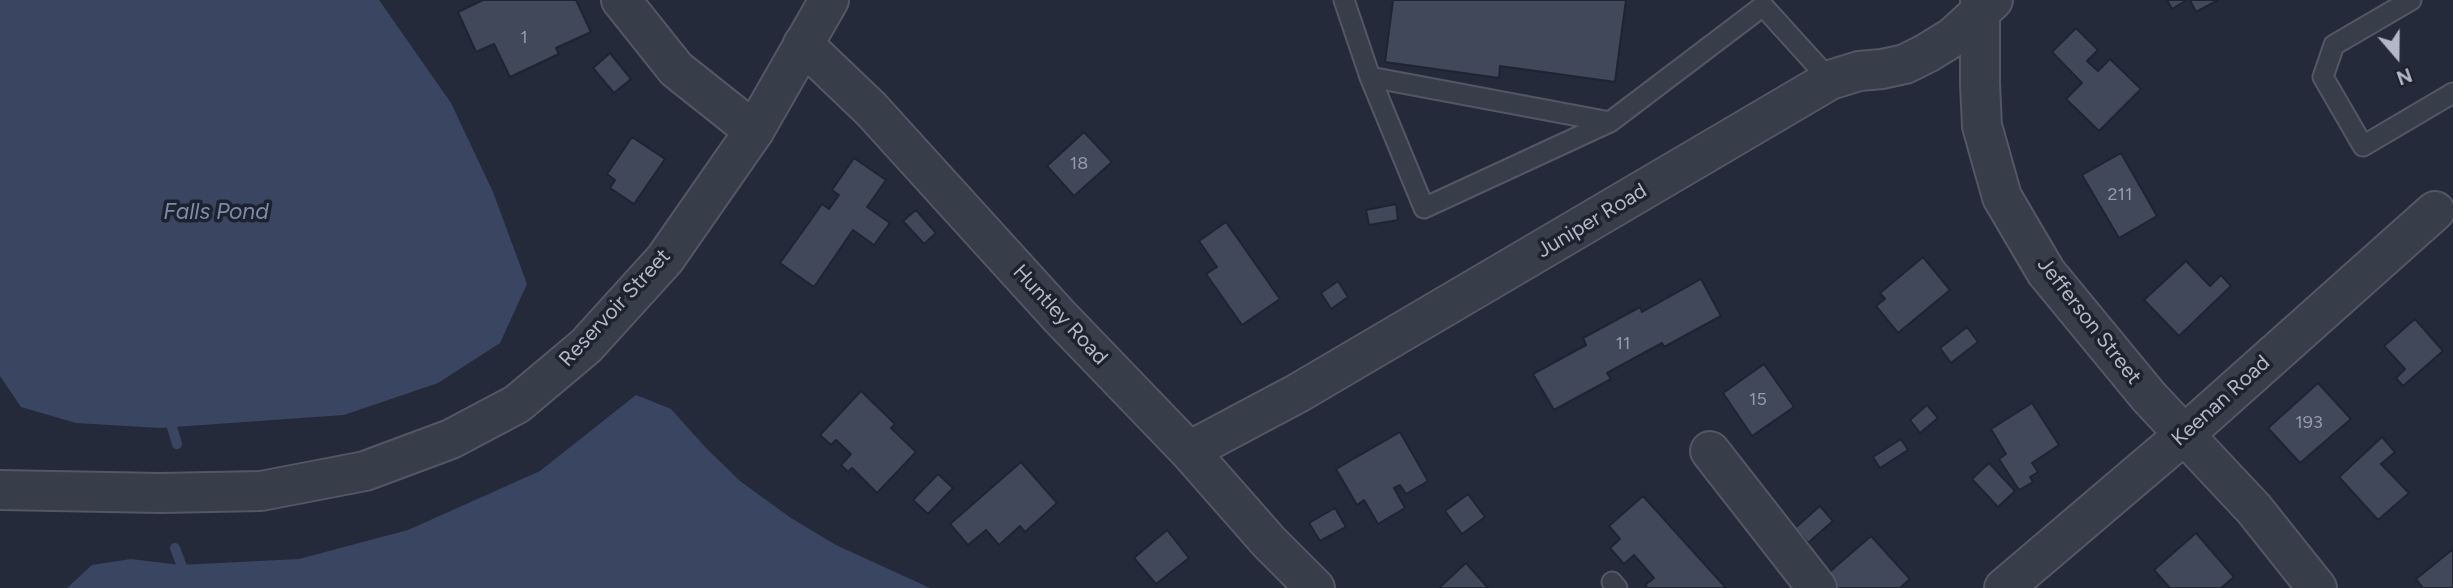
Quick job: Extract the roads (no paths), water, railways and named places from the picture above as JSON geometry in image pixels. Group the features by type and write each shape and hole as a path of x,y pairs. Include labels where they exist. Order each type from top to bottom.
{"street":[{"path":"621,0 676,69 754,131"},
{"name":"Reservoir Street","path":"0,490 161,493 261,491 365,471 451,439 517,404 586,346 665,259 754,131 829,0"},
{"name":"Juniper Road","path":"1189,451 1298,393 1830,80 1859,71 1905,64 1953,37 1985,4"},
{"name":"Jefferson Street","path":"1985,4 1980,84 1983,126 2002,197 2046,272 2149,397 2255,509 2317,588"},
{"name":"Huntley Road","path":"803,44 871,109 1060,317 1189,451 1269,542 1315,588"},
{"name":"Keenan Road","path":"2004,588 2185,434 2435,211"},
{"path":"1710,451 1816,588"}],"lane":[{"path":"1344,0 1370,77 1424,208 1610,122 1762,3 1830,80"},
{"path":"2411,0 2334,45 2323,77 2363,146 2453,93"},
{"path":"1370,77 1610,122"}],"water":[{"name":"Falls Pond","path":"0,0 379,0 451,103 493,192 527,284 500,343 438,383 344,415 160,428 76,423 21,407 0,376"},
{"path":"636,395 671,409 740,481 791,518 836,545 930,588 67,588 92,565 131,559 180,565 299,559 408,530 540,471"}],"waterway":[{"path":"169,417 177,444"},
{"path":"175,548 190,588"}]}
